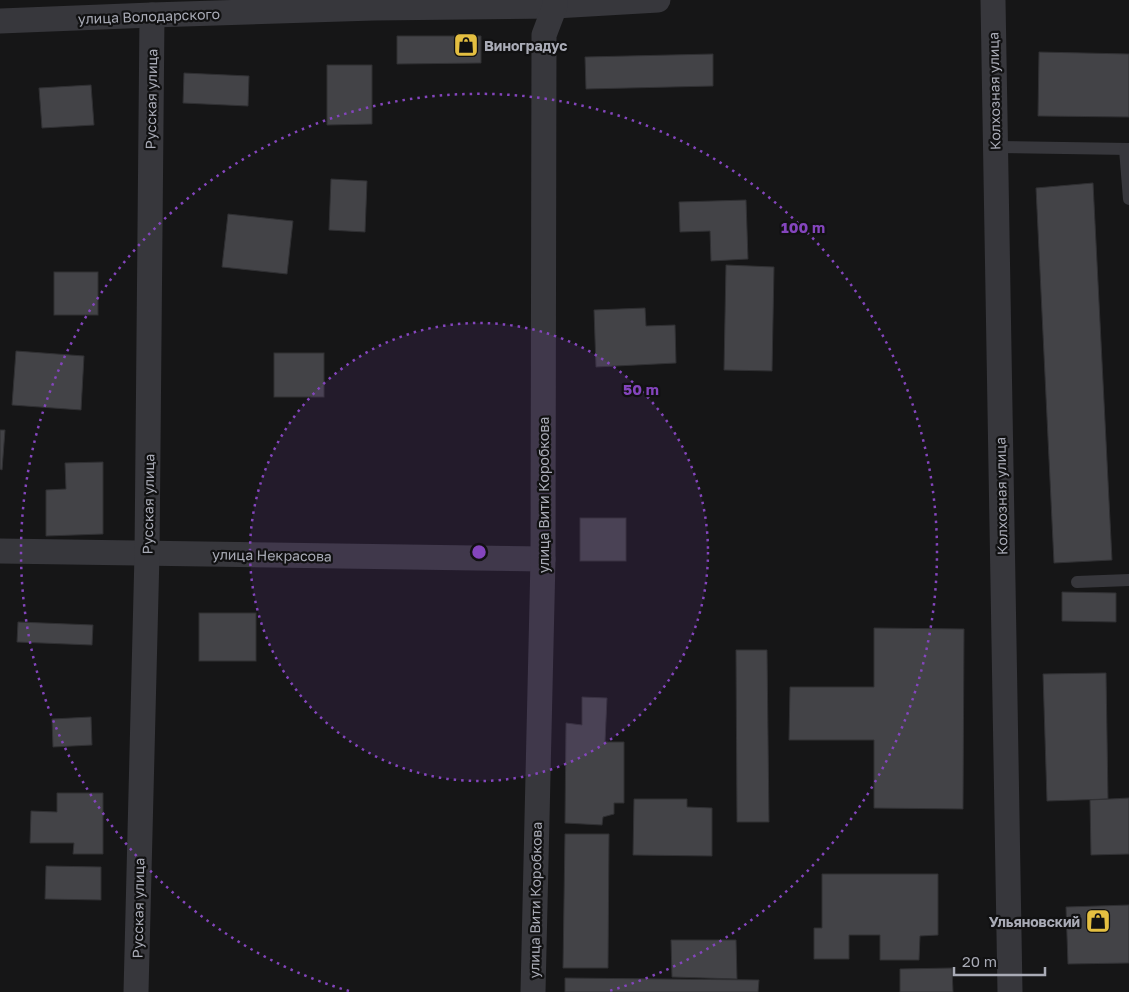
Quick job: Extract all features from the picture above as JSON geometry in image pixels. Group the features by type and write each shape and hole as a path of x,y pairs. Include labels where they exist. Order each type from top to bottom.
{"street":[{"name":"улица Володарского","path":"0,22 373,4 555,3 658,0"},
{"name":"Колхозная улица","path":"992,0 1010,992"},
{"name":"улица Вити Коробкова","path":"533,992 543,559 544,35 555,3"},
{"name":"Русская улица","path":"136,992 147,554 152,15"},
{"name":"улица Некрасова","path":"0,552 543,559"}],"lane":[{"path":"995,147 1127,149 1129,199"},
{"path":"1077,582 1129,580"}],"building":[{"path":"397,36 481,36 481,63 397,64"},
{"path":"1039,52 1129,54 1129,117 1038,116"},
{"path":"713,54 713,86 586,89 585,57"},
{"path":"327,65 372,65 372,124 327,125"},
{"path":"184,73 249,76 248,106 183,103"},
{"path":"91,85 94,125 42,128 39,88"},
{"path":"331,179 367,181 365,232 329,230"},
{"path":"1093,183 1112,560 1054,563 1036,188"},
{"path":"746,200 748,259 711,261 710,231 680,232 679,202"},
{"path":"228,214 293,221 287,274 222,267"},
{"path":"726,265 774,267 772,371 724,370"},
{"path":"54,272 98,272 98,315 54,315"},
{"path":"645,308 646,326 675,325 676,363 596,367 594,310"},
{"path":"16,351 84,356 81,410 12,405"},
{"path":"274,353 324,353 324,397 274,397"},
{"path":"0,430 5,430 2,470 0,469"},
{"path":"103,462 103,534 46,536 46,490 66,489 65,463"},
{"path":"580,518 626,518 626,561 580,561"},
{"path":"1062,592 1116,593 1116,622 1062,621"},
{"path":"199,613 256,613 256,661 199,661"},
{"path":"18,622 93,625 92,645 17,642"},
{"path":"874,628 964,629 963,809 874,808 874,740 789,740 790,687 874,687"},
{"path":"736,650 767,650 769,822 737,822"},
{"path":"1106,673 1108,799 1047,801 1043,674"},
{"path":"582,697 607,698 605,742 624,742 624,803 614,803 614,814 603,817 602,825 565,823 566,723 582,725"},
{"path":"91,717 92,745 53,747 52,719"},
{"path":"57,793 103,793 103,854 73,854 74,843 30,843 31,811 57,812"},
{"path":"1129,798 1129,854 1091,855 1090,800"},
{"path":"634,799 687,799 687,807 712,808 712,856 633,855"},
{"path":"565,834 609,834 608,968 563,968"},
{"path":"46,866 101,867 101,900 45,899"},
{"path":"822,874 938,874 938,935 920,936 919,960 880,960 880,935 849,935 849,959 814,959 814,928 822,928"},
{"name":"Ульяновский","path":"1129,905 1129,963 1068,964 1066,907"},
{"path":"671,940 736,940 737,979 672,977"},
{"path":"952,968 953,992 900,992 900,969"},
{"path":"565,978 759,980 758,992 565,992"}],"place":[{"name":"Виноградус","path":"466,45"},
{"name":"Ульяновский","path":"1098,921"}]}
